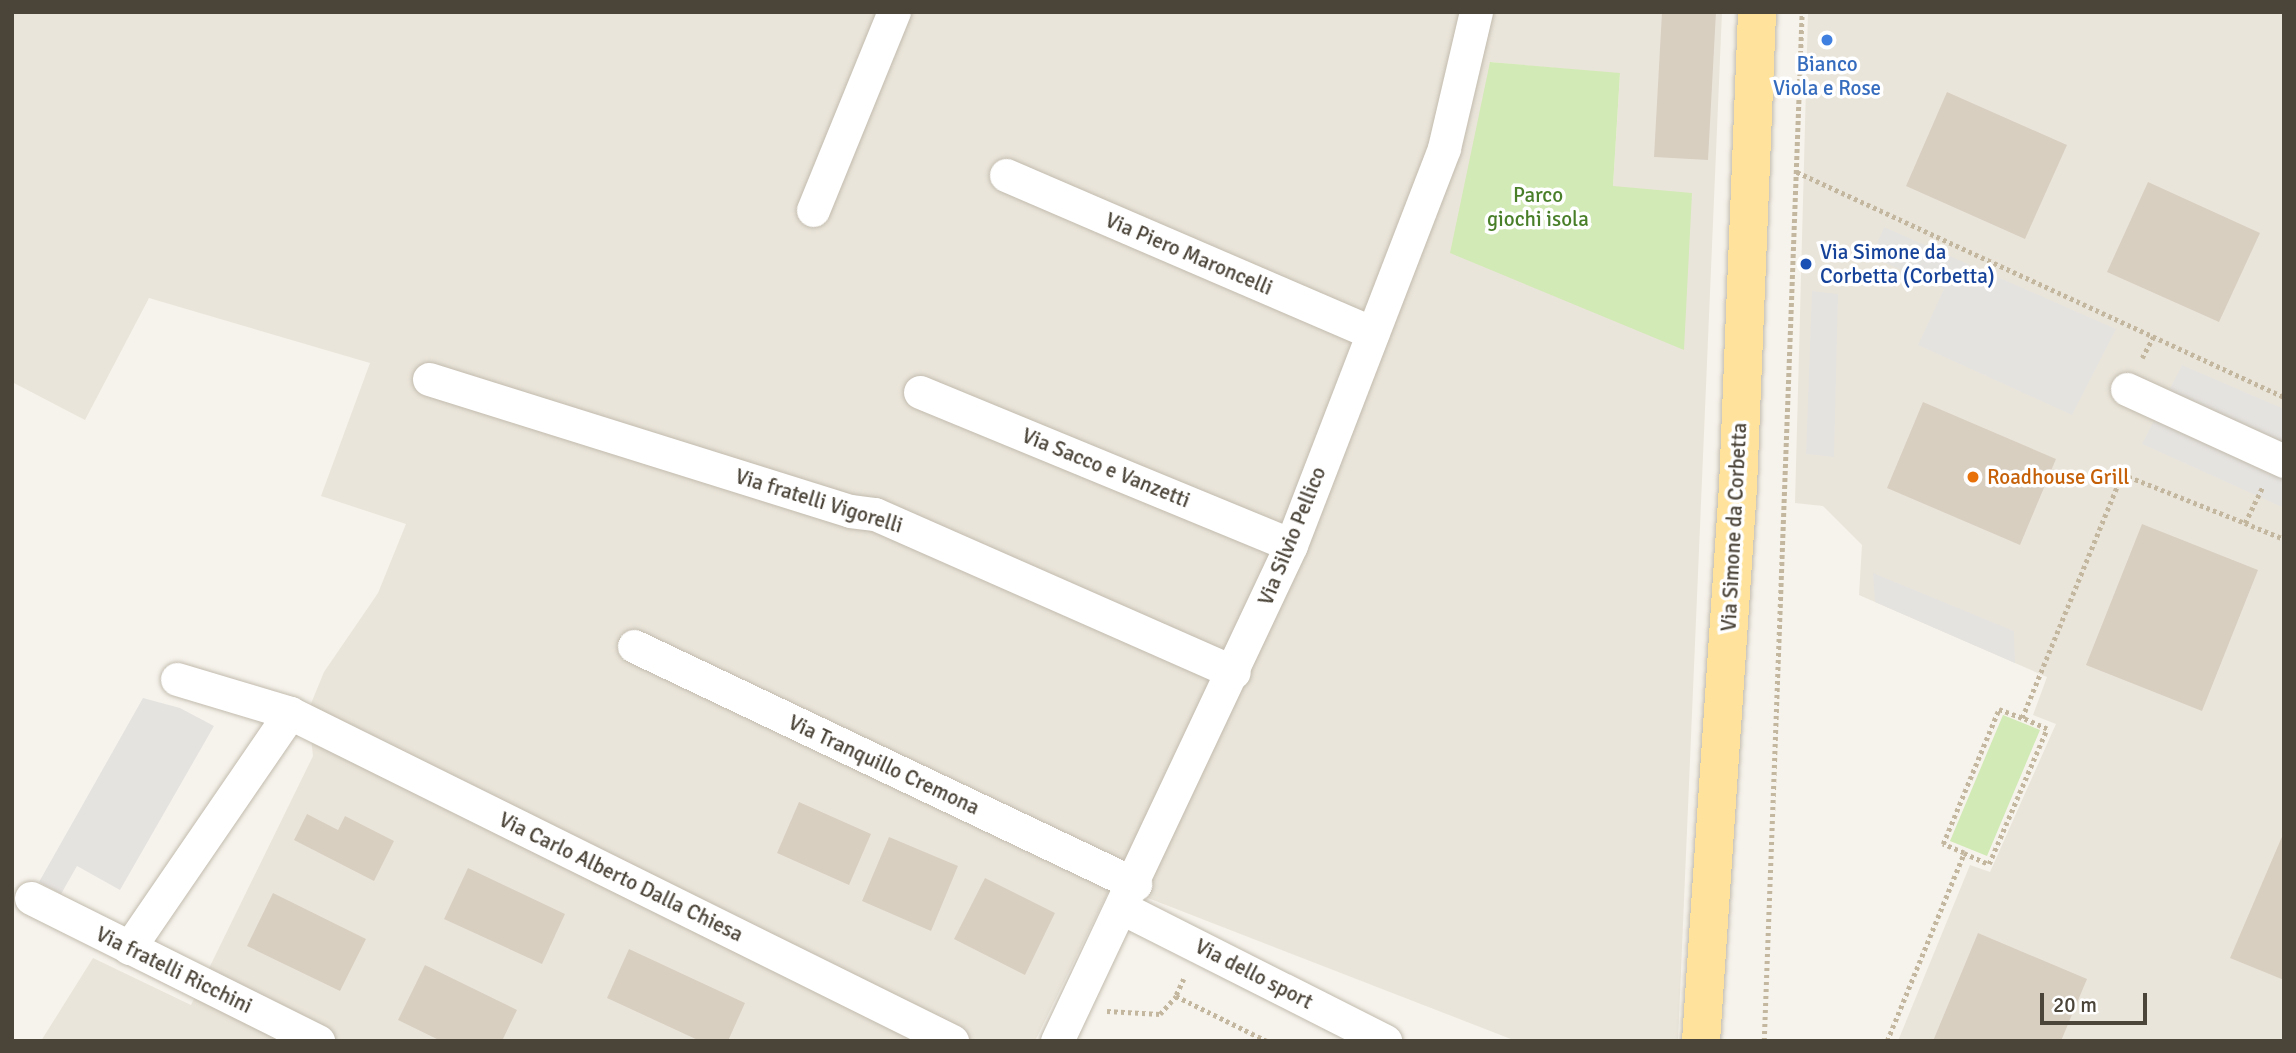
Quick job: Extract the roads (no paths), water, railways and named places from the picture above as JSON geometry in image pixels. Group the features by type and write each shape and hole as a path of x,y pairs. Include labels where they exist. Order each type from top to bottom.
{"main road":[{"name":"Via Simone da Corbetta","path":"1701,1041 1738,487 1757,12"}],"street":[{"path":"813,210 894,12"},
{"name":"Via Silvio Pellico","path":"1057,1041 1234,672 1291,544 1444,148 1476,12"},
{"name":"Via Piero Maroncelli","path":"1006,175 1372,333"},
{"name":"Via fratelli Vigorelli","path":"429,379 850,511 876,513 1234,672"},
{"path":"2127,390 2280,459"},
{"name":"Via Sacco e Vanzetti","path":"920,392 1291,544"},
{"name":"Via Tranquillo Cremona","path":"634,646 1128,896"},
{"name":"Via Carlo Alberto Dalla Chiesa","path":"177,679 290,713 952,1041"},
{"path":"129,948 290,713"},
{"name":"Via dello sport","path":"1128,896 1200,947 1385,1041"},
{"name":"Via fratelli Ricchini","path":"31,898 318,1041"}],"place":[{"name":"Bianco Viola e Rose","path":"1827,40"},
{"name":"Via Simone da Corbetta (Corbetta)","path":"1806,264"},
{"name":"Roadhouse Grill","path":"1973,477"}],"park label":[{"name":"Parco giochi isola","path":"1538,207"}]}
